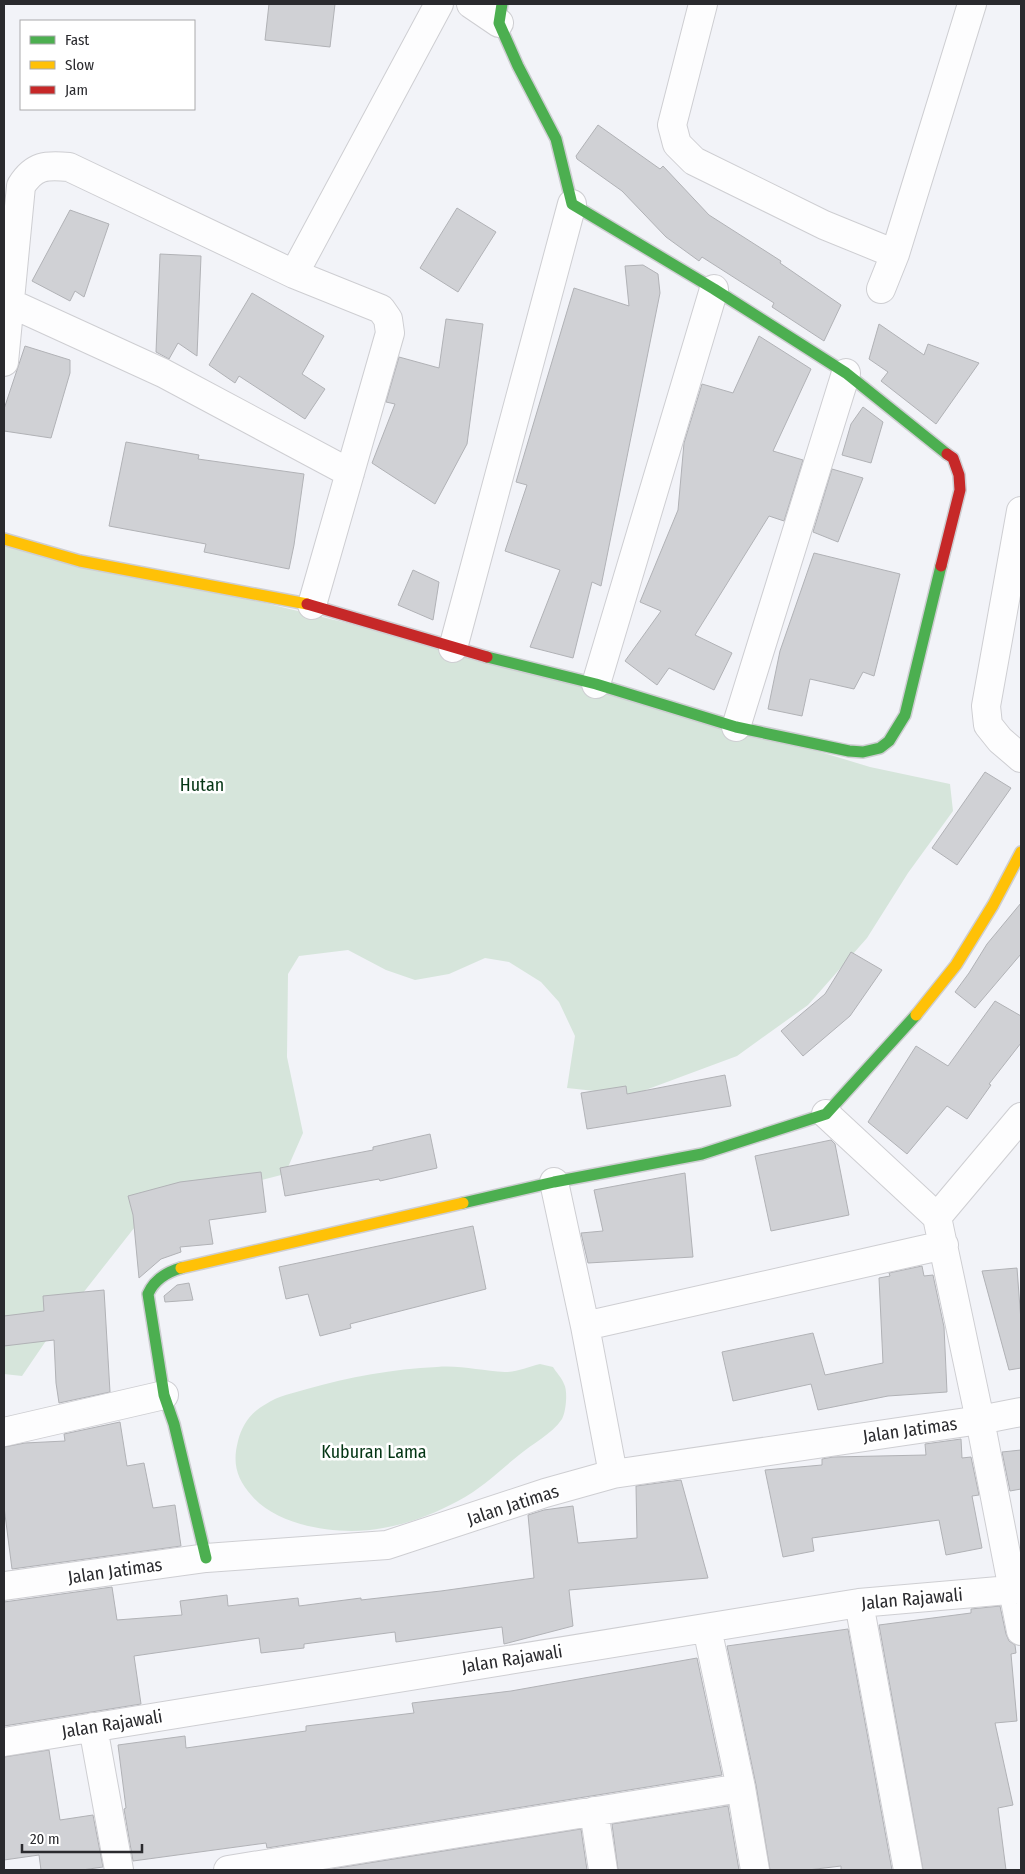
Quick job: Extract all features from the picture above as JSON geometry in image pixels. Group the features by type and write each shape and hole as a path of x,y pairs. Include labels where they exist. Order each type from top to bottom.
{"street":[{"path":"294,274 439,4"},
{"path":"453,648 572,204 556,139 518,66 501,13 471,4"},
{"path":"703,4 672,125 677,144 694,161 824,225 895,254"},
{"path":"881,289 895,254 972,4"},
{"path":"4,362 22,186 28,174 38,168 52,166 69,167 294,274 381,309 388,319 390,333 312,605"},
{"path":"4,539 80,561 312,605 453,648 596,684 736,727 849,751 863,752 880,748 889,741 905,715 960,490 953,458 846,373 572,204"},
{"path":"596,684 714,290"},
{"path":"10,303 164,373 350,473"},
{"path":"736,727 846,373"},
{"path":"1021,511 986,706 988,725 1000,740 1021,758"},
{"path":"206,1558 174,1424 164,1395 148,1294 156,1282 170,1271 554,1182 702,1154 826,1114 912,1020 956,965 993,905 1021,852"},
{"path":"826,1114 937,1217 1018,1590 1021,1631"},
{"path":"937,1217 1021,1117"},
{"path":"554,1182 585,1326 613,1474"},
{"path":"585,1326 944,1245"},
{"path":"4,1432 164,1395"},
{"name":"Jalan Jatimas","path":"4,1586 206,1558 387,1545 545,1493 613,1474 980,1420 1021,1412"},
{"name":"Jalan Rajawali","path":"4,1742 859,1603 1018,1590"},
{"path":"859,1603 908,1870"},
{"path":"707,1628 741,1788 755,1870"},
{"path":"93,1727 120,1870"},
{"path":"228,1870 741,1788"},
{"path":"594,1811 603,1870"}],"green space":[{"name":"Hutan","path":"4,539 596,684 870,767 950,784 953,811 908,873 867,938 808,1005 737,1056 632,1095 567,1088 575,1036 559,1002 541,982 509,962 485,958 449,974 415,980 386,970 348,950 299,956 288,974 287,1057 303,1133 285,1174 226,1189 160,1195 50,1335 22,1376 4,1374"},
{"name":"Kuburan Lama","path":"540,1364 553,1367 564,1384 566,1402 562,1419 547,1434 490,1480 466,1496 422,1518 402,1524 367,1530 331,1530 313,1527 279,1516 264,1507 252,1496 239,1477 236,1464 236,1449 242,1430 256,1411 281,1397 371,1374 437,1367 505,1372"}],"building":[{"path":"269,4 335,4 330,47 265,40"},
{"path":"598,125 660,169 663,166 709,215 781,261 780,263 841,305 824,341 772,307 774,303 702,257 699,261 666,237 622,191 577,159 576,156"},
{"path":"457,208 496,232 458,292 420,268"},
{"path":"70,210 109,224 84,297 75,291 70,301 32,281"},
{"path":"160,254 201,256 197,356 178,343 169,359 156,352"},
{"path":"643,265 658,274 660,293 601,586 592,582 573,658 530,647 560,570 505,551 527,485 516,482 574,288 629,306 625,266"},
{"path":"252,293 324,336 302,374 325,389 305,419 239,376 235,383 209,365"},
{"path":"446,319 483,324 467,444 435,504 372,463 395,404 386,402 399,357 439,368"},
{"path":"879,324 924,355 928,344 979,363 936,424 881,381 888,372 869,359"},
{"path":"759,336 811,369 773,451 803,460 784,521 769,516 695,635 732,653 714,690 669,668 657,685 625,661 661,611 640,602 678,510 684,443 702,384 733,393"},
{"path":"25,346 70,360 70,373 51,438 4,431 4,409"},
{"path":"863,407 883,422 871,463 842,455 851,424"},
{"path":"126,442 199,455 198,459 304,474 289,569 204,552 206,544 109,526"},
{"path":"832,469 863,478 838,542 813,532"},
{"path":"814,553 900,574 874,676 863,672 854,689 810,679 802,716 768,709 780,651"},
{"path":"413,570 439,582 433,620 398,605"},
{"path":"985,772 1011,788 957,865 932,848"},
{"path":"1021,903 1021,954 975,1008 955,992 987,944"},
{"path":"851,952 882,970 850,1016 803,1056 781,1031 825,994"},
{"path":"995,1001 1021,1016 1021,1043 989,1084 991,1085 967,1119 947,1106 907,1154 868,1122 916,1046 948,1066"},
{"path":"725,1075 731,1106 587,1129 581,1093 626,1086 627,1094"},
{"path":"430,1134 437,1168 380,1181 379,1179 285,1196 280,1168 373,1150 373,1147"},
{"path":"831,1140 835,1144 849,1215 771,1231 755,1156"},
{"path":"261,1172 266,1212 209,1220 213,1244 180,1247 181,1252 161,1259 139,1278 133,1215 128,1196 180,1182"},
{"path":"685,1173 693,1257 588,1263 581,1233 603,1231 594,1190"},
{"path":"473,1226 486,1289 350,1324 351,1328 320,1336 308,1294 286,1299 279,1267"},
{"path":"922,1266 924,1276 933,1275 944,1327 947,1392 888,1396 818,1410 811,1384 733,1401 722,1352 813,1333 825,1375 883,1363 879,1278 890,1276 889,1273"},
{"path":"1017,1268 1021,1321 1021,1368 1009,1370 982,1271"},
{"path":"189,1283 193,1300 165,1302 164,1296 177,1285"},
{"path":"104,1290 110,1392 59,1403 54,1340 4,1346 4,1316 44,1311 43,1296"},
{"path":"120,1422 127,1466 144,1463 153,1508 175,1505 181,1546 12,1569 4,1507 4,1447 25,1443 65,1441 64,1434"},
{"path":"961,1439 962,1458 971,1457 979,1495 972,1496 982,1548 946,1555 939,1520 812,1538 814,1551 783,1557 765,1470 822,1465 822,1459 833,1457 926,1455 925,1444"},
{"path":"1021,1450 1021,1489 1010,1491 1002,1452"},
{"path":"681,1480 708,1578 569,1590 573,1626 504,1644 502,1627 396,1642 395,1632 304,1644 304,1648 261,1653 259,1638 134,1656 141,1704 4,1726 4,1602 112,1587 117,1620 182,1615 180,1601 227,1595 228,1606 298,1598 299,1606 441,1591 534,1578 528,1515 544,1510 573,1506 578,1543 637,1538 636,1486"},
{"path":"1000,1606 1006,1634 1009,1641 1015,1645 1016,1653 1011,1654 1017,1721 995,1723 1013,1805 998,1808 1006,1870 923,1870 879,1625 971,1613 971,1609"},
{"path":"848,1629 892,1870 841,1870 841,1866 808,1870 770,1870 756,1785 727,1646"},
{"path":"697,1658 722,1775 267,1848 266,1843 133,1861 124,1809 126,1808 118,1745 185,1736 186,1748 306,1731 306,1726 414,1713 412,1703 511,1691"},
{"path":"49,1750 60,1820 93,1815 103,1867 82,1870 41,1870 39,1855 4,1860 4,1757"},
{"path":"728,1806 739,1870 618,1870 612,1824"},
{"path":"581,1829 587,1870 325,1870"}],"traffic: fast":[{"path":"502,4 499,23 518,66 556,139 572,204 714,289 846,373 947,454"},
{"path":"487,657 596,684 736,727 849,751 863,752 880,748 889,741 905,715 941,566"},
{"path":"463,1203 554,1182 702,1154 826,1114 916,1015"},
{"path":"181,1268 162,1277 148,1294 164,1395 174,1424 206,1558"}],"traffic: slow":[{"path":"4,539 80,561 307,604"},
{"path":"916,1015 956,965 993,905 1021,852"},
{"path":"181,1268 463,1203"}],"traffic: jam":[{"path":"941,566 960,490 959,475 953,458 947,454"},
{"path":"307,604 487,657"}]}
